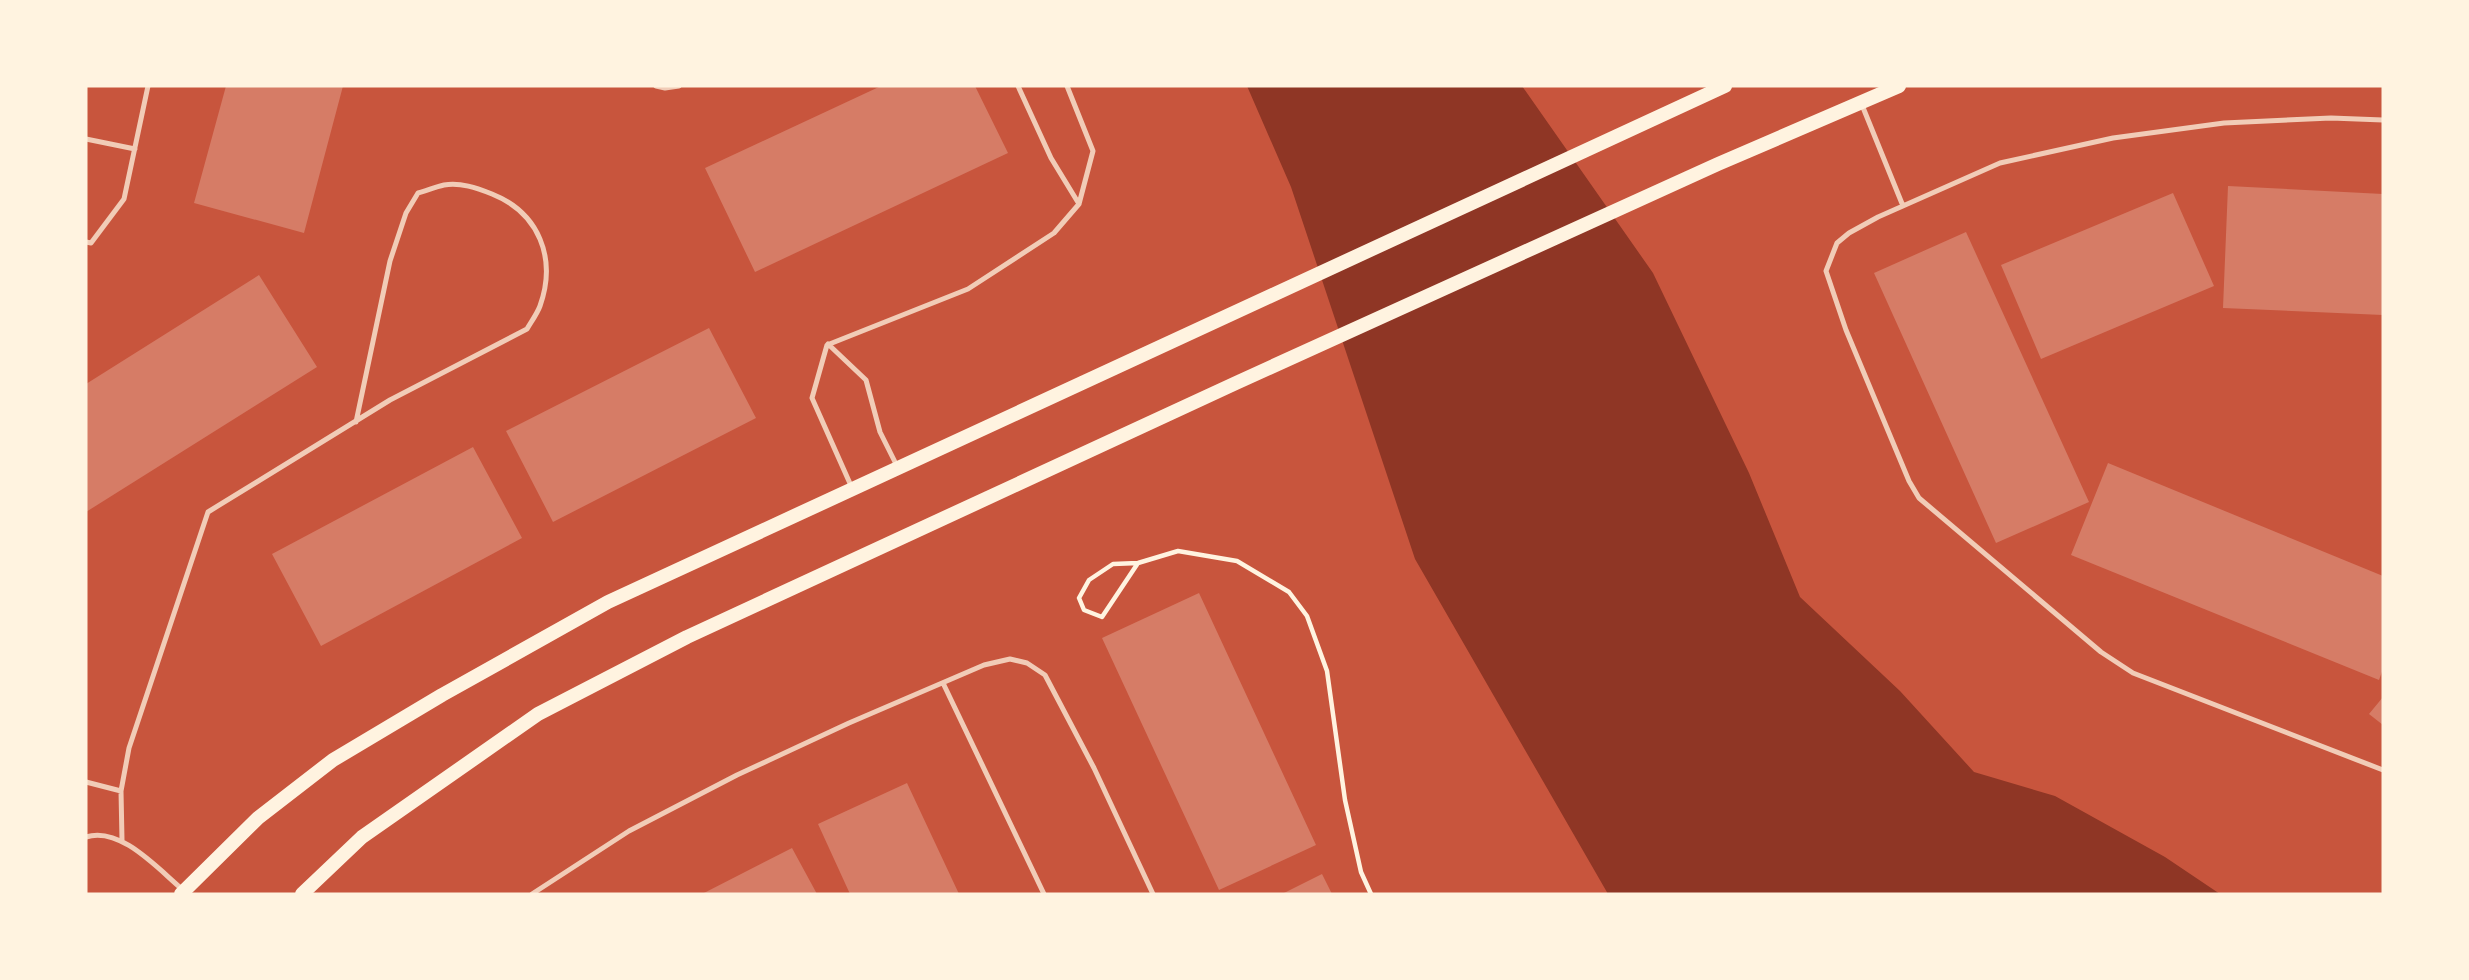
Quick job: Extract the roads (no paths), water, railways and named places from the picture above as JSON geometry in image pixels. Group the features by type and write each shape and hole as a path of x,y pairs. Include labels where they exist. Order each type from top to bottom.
{"main road":[{"path":"183,893 258,818 344,754 442,695 608,602 1725,86"},
{"path":"1861,102 1866,86"},
{"path":"306,893 362,836 538,715 687,637 1236,383 1718,164 1899,86"}],"lane":[{"path":"86,242 91,243 124,199 148,86"},
{"path":"656,86 679,86"},
{"path":"1018,86 1051,158 1079,204"},
{"path":"828,344 968,289 1054,233 1079,204 1093,151 1068,86"},
{"path":"1861,102 1903,206"},
{"path":"2383,120 2331,118 2224,123 2113,138 2000,163 1868,222 1837,243 1826,271 1846,330 1909,481 1919,498 2101,652 2133,673 2383,770"},
{"path":"86,139 135,149"},
{"path":"122,840 121,791 129,748 208,512 356,422 390,400 527,329 540,308 546,285 545,249 530,219 506,200 474,187 446,184 418,193 406,213 390,261 356,422"},
{"path":"828,344 866,380 880,432 898,468"},
{"path":"828,344 812,398 853,489"},
{"path":"532,894 629,831 725,781 849,723 984,665 1010,659 1027,663 1045,675 1094,768 1153,894"},
{"path":"943,683 1044,894"},
{"path":"86,782 121,791"},
{"path":"86,837 96,834 122,840 183,893"}]}
